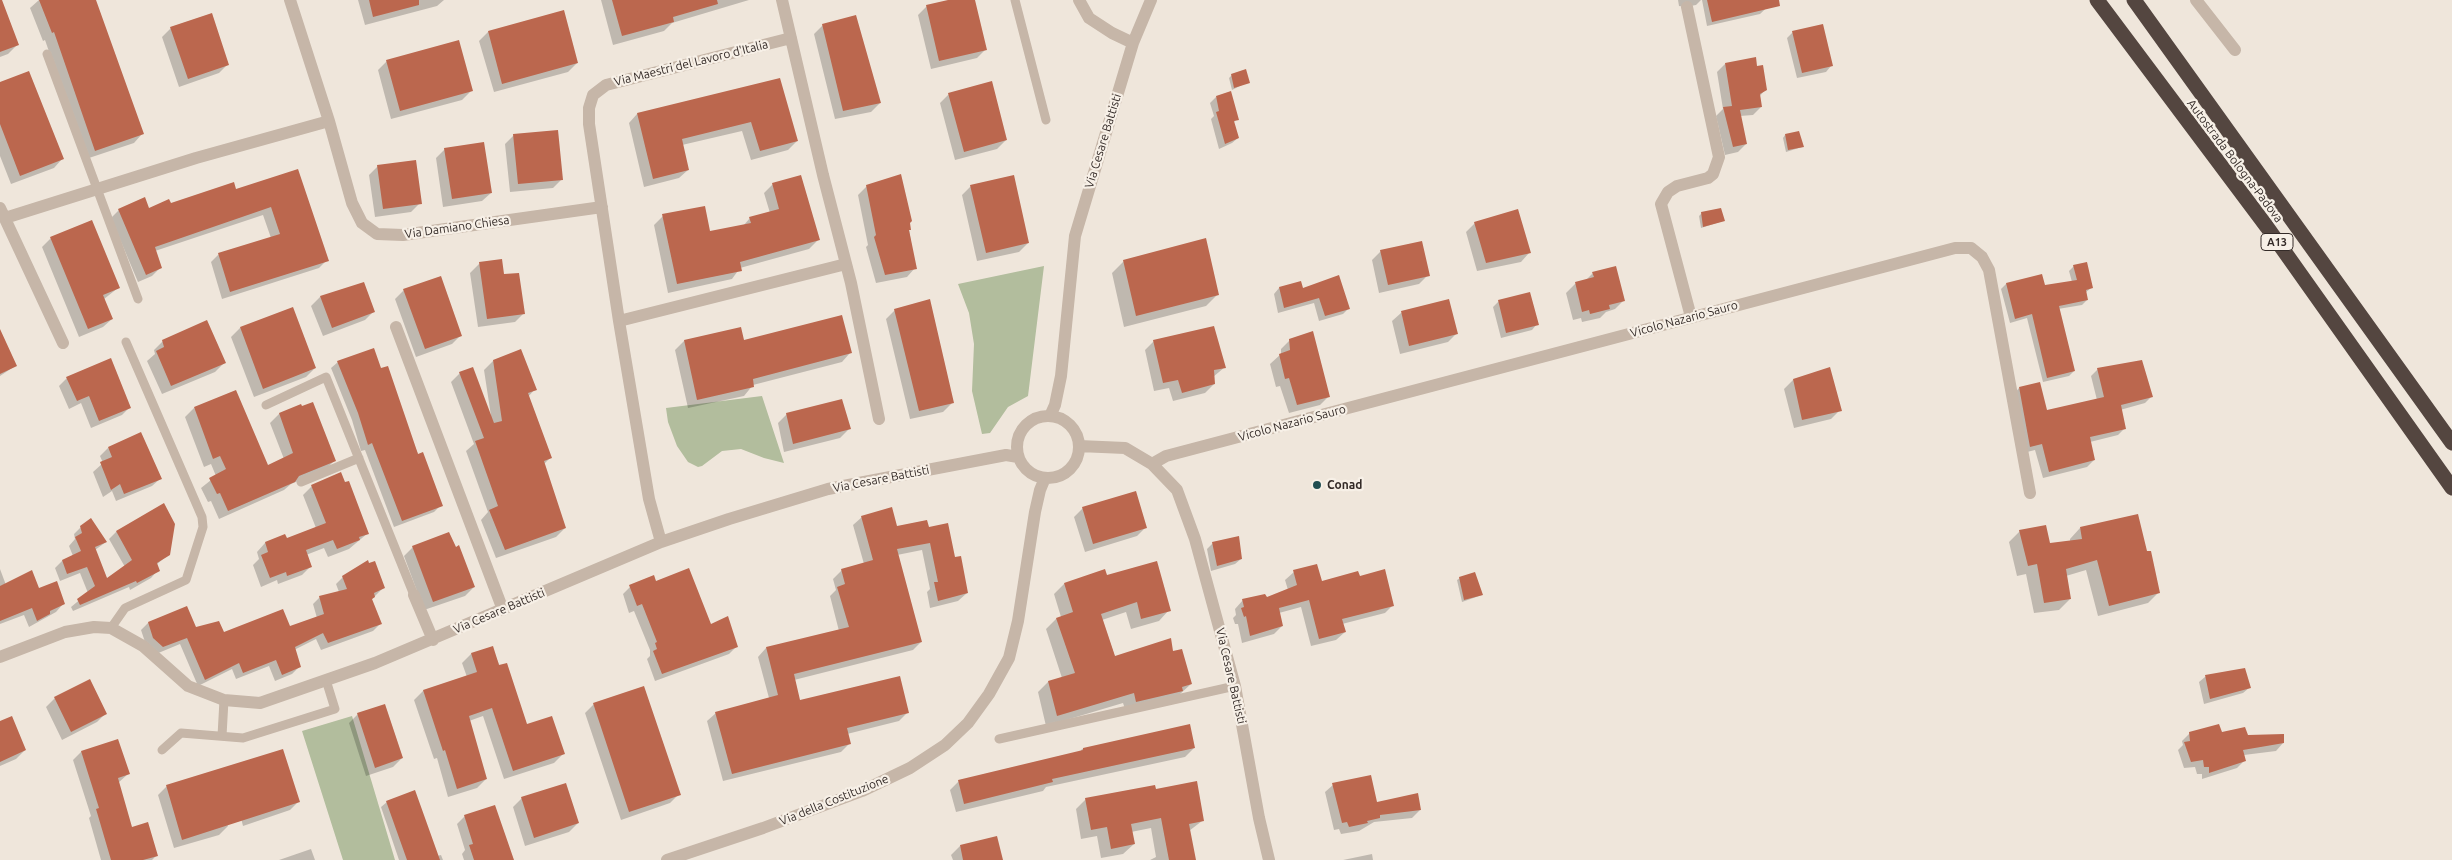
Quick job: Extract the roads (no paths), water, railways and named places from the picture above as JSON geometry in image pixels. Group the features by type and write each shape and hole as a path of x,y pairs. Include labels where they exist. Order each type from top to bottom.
{"highway":[{"name":"Autostrada Bologna-Padova","path":"2097,0 2266,227 2452,488"},
{"name":"Autostrada Bologna-Padova","path":"2134,0 2452,443"}],"street":[{"name":"Via Damiano Chiesa","path":"290,0 329,122 352,203 362,223 377,234 403,235 602,207"},
{"path":"782,0 846,264 879,419"},
{"path":"1079,0 1089,18 1112,33 1133,43"},
{"name":"Via Cesare Battisti","path":"1050,416 1055,405 1061,376 1075,236 1133,43 1150,0"},
{"path":"2196,0 2235,50"},
{"path":"1687,7 1718,157 1713,174 1708,178 1677,186 1668,192 1661,204 1691,317"},
{"name":"Via Maestri del Lavoro d'Italia","path":"602,207 589,124 589,108 593,95 606,85 791,38"},
{"path":"63,343 2,213 97,189 196,158 329,122"},
{"path":"602,207 649,499 661,542"},
{"name":"Vicolo Nazario Sauro","path":"1152,464 1166,456 1691,317 1954,248 1971,248 1982,257 1989,270 2030,493"},
{"path":"619,321 846,264"},
{"path":"396,327 503,610"},
{"path":"1050,416 1059,418 1073,429 1079,446 1078,456 1069,470 1056,478 1045,478 1028,472 1018,457 1018,442 1023,428 1040,417 1050,416"},
{"name":"Via Cesare Battisti","path":"1079,446 1125,448 1152,464 1177,490 1195,539 1235,686 1259,818 1269,860"},
{"name":"Via Cesare Battisti","path":"0,656 65,632 94,626 111,628 143,646 188,686 224,700 260,703 433,640 661,542 738,516 828,489 1006,455 1018,457"},
{"name":"Via della Costituzione","path":"667,860 763,828 862,791 910,768 945,745 968,722 989,694 1008,658 1018,621 1035,512 1045,478"},
{"path":"414,595 433,640"}],"lane":[{"path":"1015,0 1046,120"},
{"path":"47,54 138,299"},
{"path":"111,628 125,608 186,580 203,527 202,517 126,342"},
{"path":"266,405 326,377 414,595"},
{"path":"301,482 359,458"},
{"path":"162,750 181,732 243,738 335,709 326,680"},
{"path":"999,739 1235,686"},
{"path":"222,736 224,700"}],"place":[{"name":"Conad","path":"1317,485"}]}
